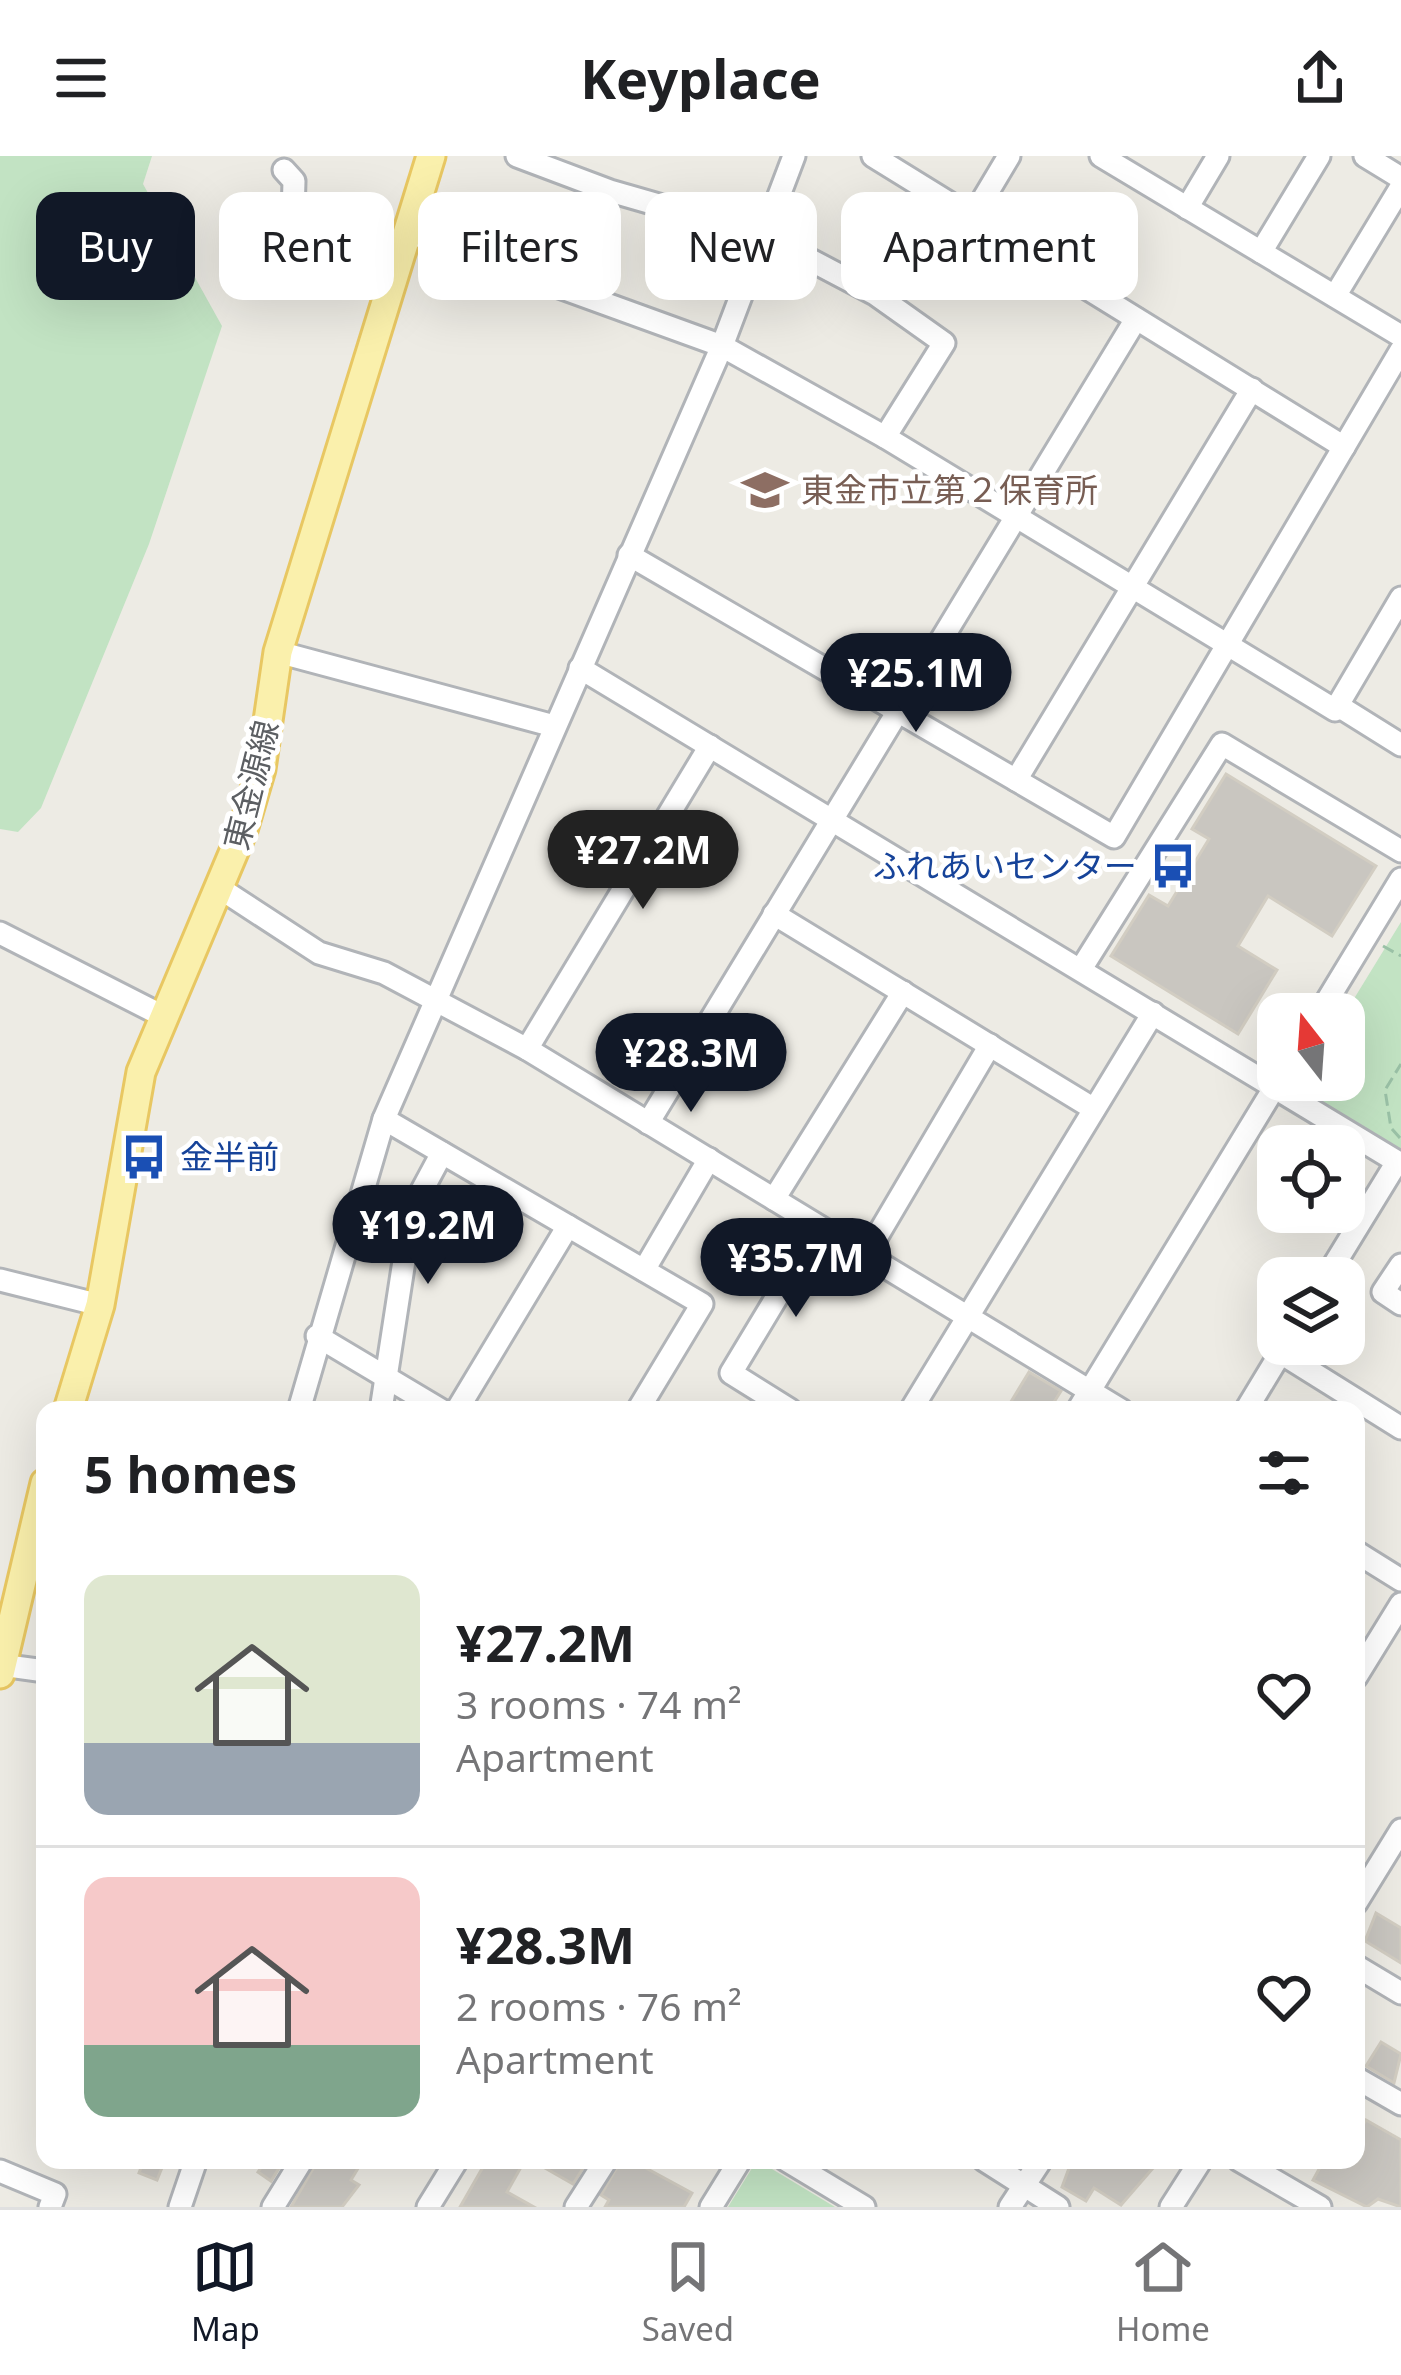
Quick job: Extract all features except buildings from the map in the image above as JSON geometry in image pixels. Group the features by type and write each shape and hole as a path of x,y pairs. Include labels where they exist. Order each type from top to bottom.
{"main road":[{"name":"東金源線","path":"71,1401 100,1305 141,1072 221,889 261,769 278,652 431,156"},
{"path":"0,1668 36,1520"}],"street":[{"path":"517,156 645,201"},
{"path":"780,192 794,156"},
{"path":"873,156 930,192"},
{"path":"988,192 1009,156"},
{"path":"1101,156 1136,165 1187,208 1401,336"},
{"path":"1187,208 1218,156"},
{"path":"1261,252 1319,156"},
{"path":"1365,156 1401,178"},
{"path":"284,170 292,174 298,222 404,242 722,346 885,437 1335,710 1401,598"},
{"path":"1335,296 1401,187"},
{"path":"817,264 875,295 944,343 885,437"},
{"path":"301,1401 384,1119 739,300"},
{"path":"1105,300 1344,447"},
{"path":"648,1123 1136,319"},
{"path":"629,555 1114,837 1401,350"},
{"path":"1016,780 1252,389"},
{"path":"278,652 554,726"},
{"path":"580,668 1257,1072"},
{"path":"1337,705 1401,745"},
{"path":"1081,969 1222,744 1401,851"},
{"path":"527,1049 710,746"},
{"path":"1332,993 1401,879"},
{"path":"221,889 319,953 383,973 527,1049 967,1317 1083,1401 1266,1101"},
{"path":"774,914 1094,1108"},
{"path":"0,933 163,1016"},
{"path":"774,1199 903,992"},
{"path":"916,1401 1153,1013"},
{"path":"866,1255 990,1046"},
{"path":"1308,1101 1400,1155 1339,1257"},
{"path":"384,1119 702,1304 643,1401"},
{"path":"382,1401 412,1209 442,1153"},
{"path":"644,1270 709,1160"},
{"path":"462,1401 568,1226"},
{"path":"775,1401 730,1373 819,1226"},
{"path":"1401,1265 1383,1292 1401,1304"},
{"path":"0,1280 100,1305"},
{"path":"317,1336 426,1401"},
{"path":"1252,1401 1274,1365"},
{"path":"1309,1365 1362,1401"},
{"path":"1365,1403 1401,1428"},
{"path":"1365,1558 1401,1580"},
{"path":"1365,1662 1401,1604"},
{"path":"0,1668 36,1670"},
{"path":"1365,1893 1394,1859 1401,1830"},
{"path":"1365,1971 1401,1993"},
{"path":"1365,2083 1401,2104"},
{"path":"180,2207 193,2169"},
{"path":"272,2207 296,2169"},
{"path":"428,2207 451,2169"},
{"path":"576,2207 600,2169"},
{"path":"711,2207 734,2169"},
{"path":"800,2169 853,2204"},
{"path":"997,2169 1058,2207"},
{"path":"1010,2207 1035,2169"},
{"path":"1171,2207 1195,2169"},
{"path":"1255,2169 1320,2207"},
{"path":"0,2170 56,2194 50,2207"}],"path":[{"path":"1400,1155 1390,1128 1385,1090 1401,1064"}],"green space":[{"path":"0,156 152,156 143,184 147,192 36,192 36,300 195,300 195,277 222,326 149,544 41,808 18,832 0,829"},
{"path":"1401,922 1401,1151 1320,1101 1365,1101 1365,993 1357,993"},
{"path":"751,2169 772,2169 835,2207 728,2207"}],"place":[{"name":"東金市立第２保育所","path":"765,490"},
{"name":"ふれあいセンター","path":"1173,866"},
{"name":"金半前","path":"144,1157"}]}
